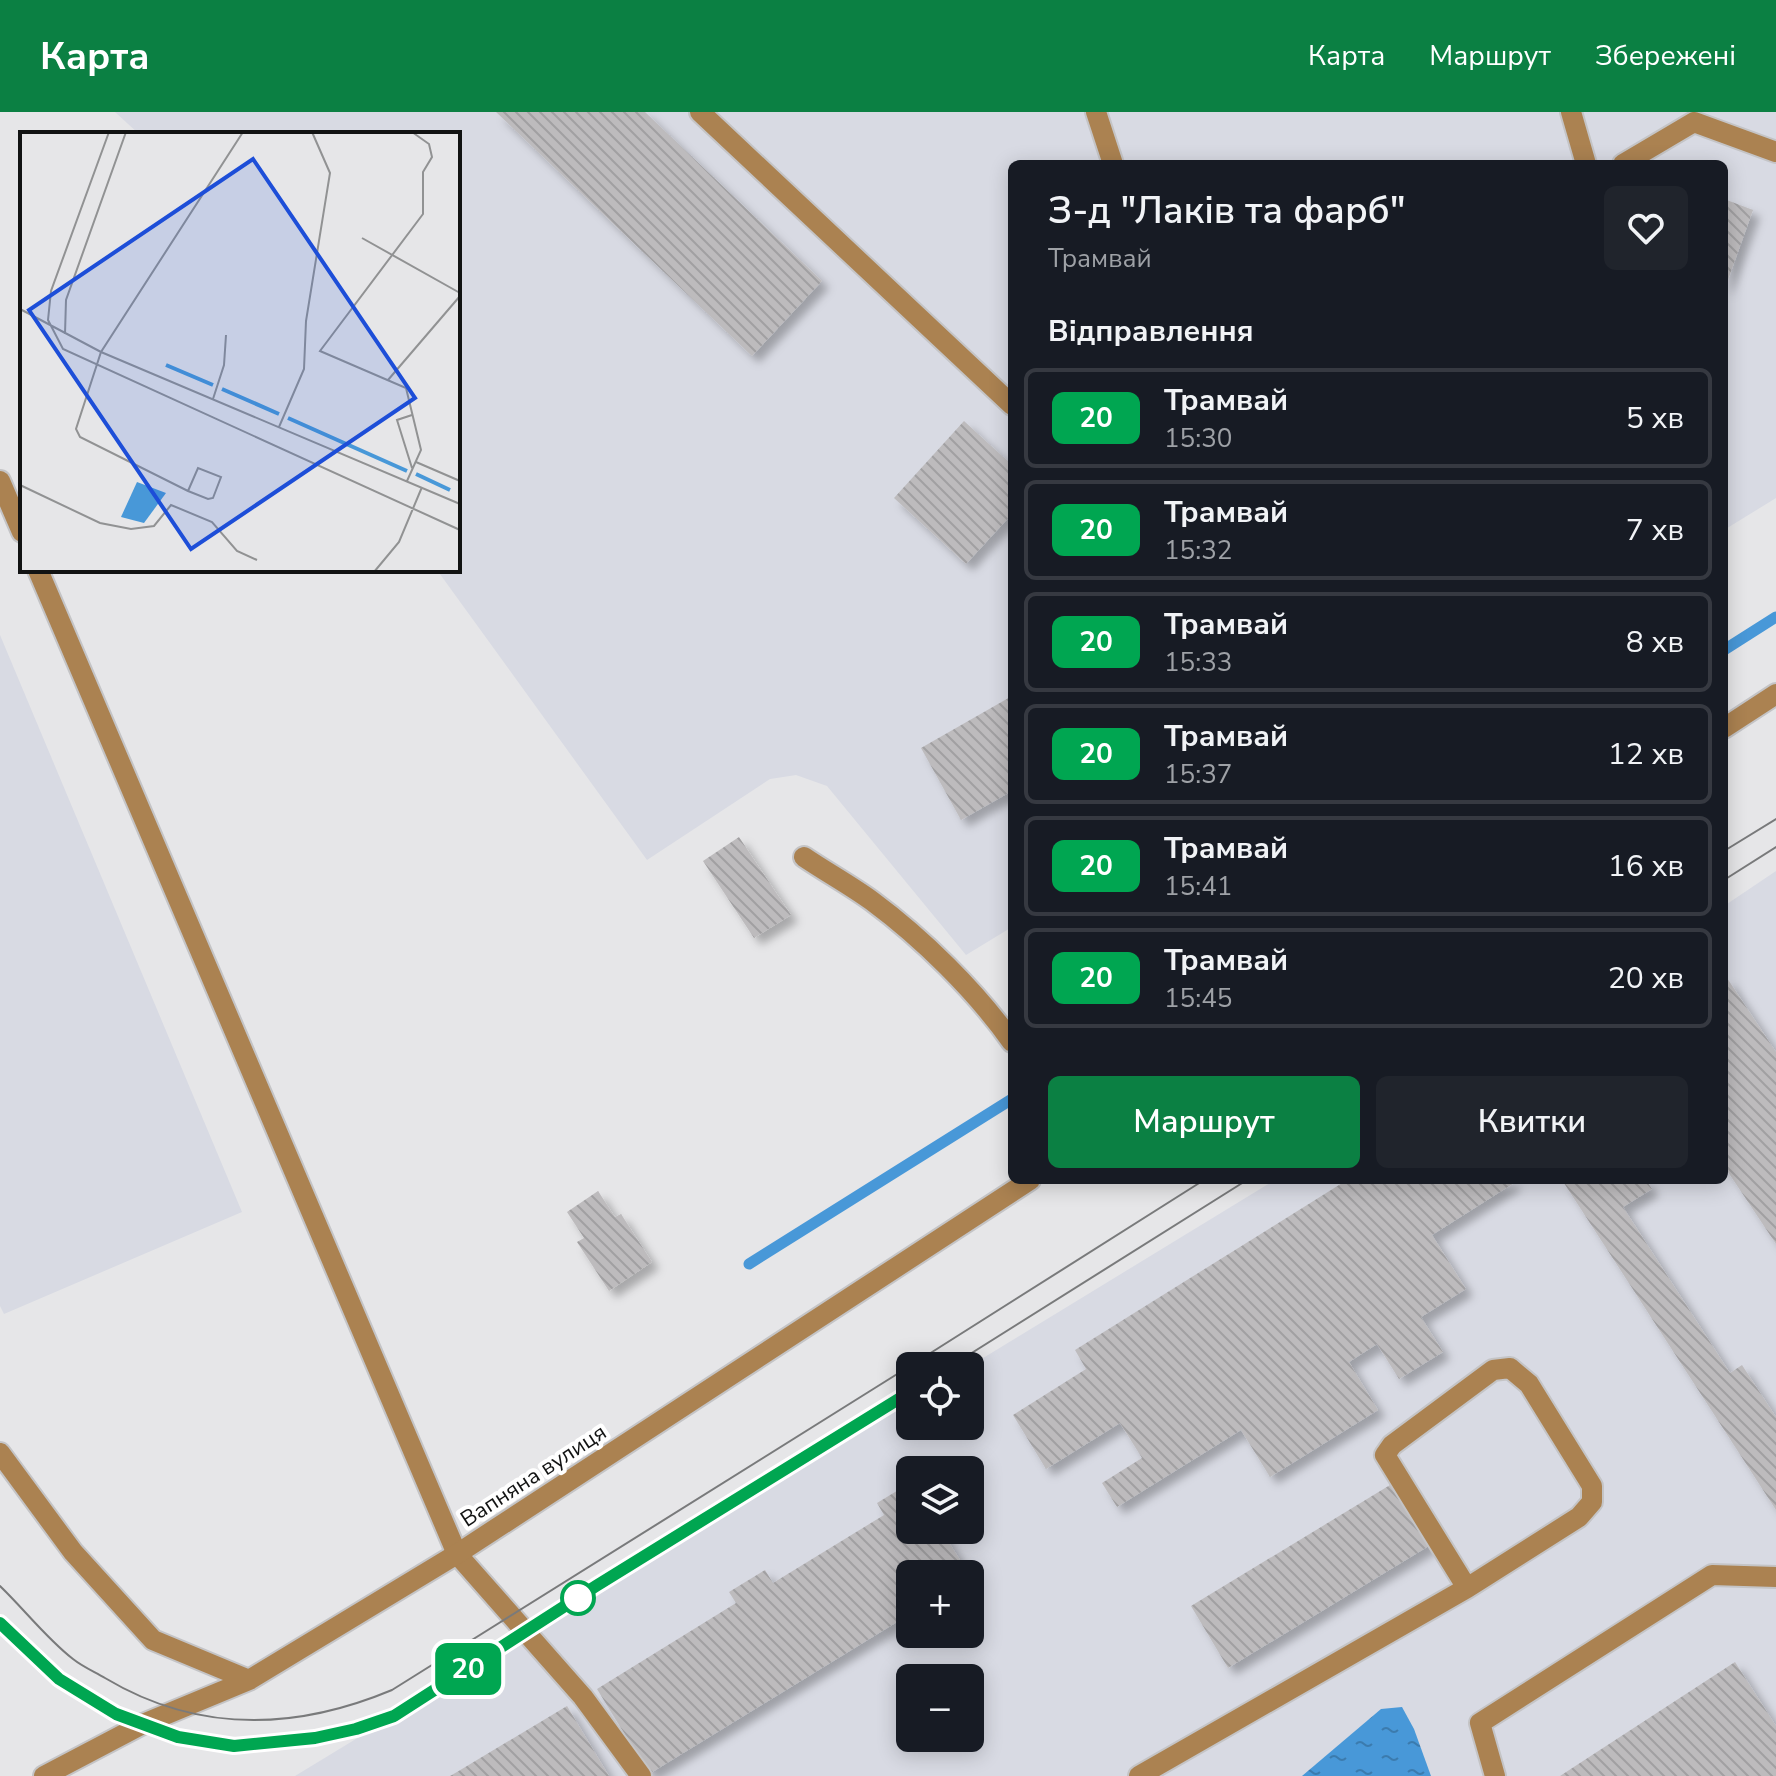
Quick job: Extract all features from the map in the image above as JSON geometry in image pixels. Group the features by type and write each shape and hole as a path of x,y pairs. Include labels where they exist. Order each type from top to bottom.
{"street":[{"path":"700,112 1008,401"},
{"path":"1096,112 1112,160"},
{"path":"1571,112 1585,160"},
{"path":"1630,160 1694,122 1776,152"},
{"path":"0,481 20,527"},
{"path":"39,572 457,1554 583,1697 641,1776"},
{"path":"1728,725 1776,694"},
{"path":"804,857 873,902 950,969 1008,1036"},
{"name":"Вапняна вулиця","path":"44,1776 143,1724 249,1680 457,1554 1024,1184"},
{"path":"1139,1776 1467,1588 1579,1517 1592,1502 1592,1486 1529,1384 1510,1368 1493,1370 1392,1445 1385,1455 1467,1588"},
{"path":"0,1453 73,1552 153,1640 249,1680"},
{"path":"1495,1776 1480,1723 1712,1575 1776,1577"}],"shaded area":[{"path":"115,112 1776,112 1776,498 1728,528 1728,160 1008,160 1008,929 966,955 827,786 796,775 770,779 647,860 438,572 460,572 460,132 137,132"},
{"path":"0,635 242,1212 4,1314 0,1306"},
{"path":"1776,871 1776,1776 295,1776 896,1411 896,1440 984,1440 984,1357 1268,1184 1728,1184 1728,903"}],"water":[{"path":"1402,1707 1414,1729 1431,1776 1302,1776 1381,1709"}],"building":[{"path":"496,112 645,112 822,281 752,356"},
{"path":"1728,201 1753,210 1728,280"},
{"path":"964,421 1008,461 1008,518 966,564 894,498"},
{"path":"1008,698 1008,793 961,820 921,748"},
{"path":"739,837 791,915 754,938 703,861"},
{"path":"1728,980 1776,1052 1776,1244 1728,1172"},
{"path":"1341,1184 1512,1184 1432,1235 1466,1289 1421,1317 1443,1352 1399,1379 1377,1344 1349,1362 1378,1410 1270,1477 1241,1430 1117,1507 1102,1483 1142,1458 1120,1423 1046,1469 1013,1415 1086,1369 1075,1350"},
{"path":"1565,1184 1649,1184 1652,1189 1623,1207 1730,1373 1742,1365 1776,1417 1776,1510"},
{"path":"598,1191 615,1217 621,1214 652,1262 609,1291 577,1242 584,1238 567,1212"},
{"path":"1395,1482 1432,1544 1228,1668 1191,1606"},
{"path":"896,1491 896,1544 950,1544 960,1560 896,1560 896,1623 649,1774 597,1689 736,1603 729,1592 765,1570 773,1583 884,1515 877,1503"},
{"path":"1735,1662 1776,1726 1776,1776 1560,1776"},
{"path":"567,1706 609,1776 450,1776 457,1772"}],"waterway":[{"path":"1728,647 1776,617"},
{"path":"749,1264 1008,1102"}],"tram line":[{"path":"1728,849 1776,819"},
{"path":"1728,877 1776,847"},
{"path":"932,1352 1198,1184"},
{"path":"973,1352 1241,1184"},
{"path":"0,1586 73,1659 140,1696 210,1717 282,1719 319,1713 392,1690 896,1375"},
{"path":"0,1623 59,1679 116,1714 178,1737 234,1746 315,1738 356,1729 394,1716 596,1586 896,1401"},
{"name":"20","path":"0,1623 59,1679 116,1714 178,1737 234,1746 315,1738 356,1729 394,1716 596,1586 896,1401"}]}
